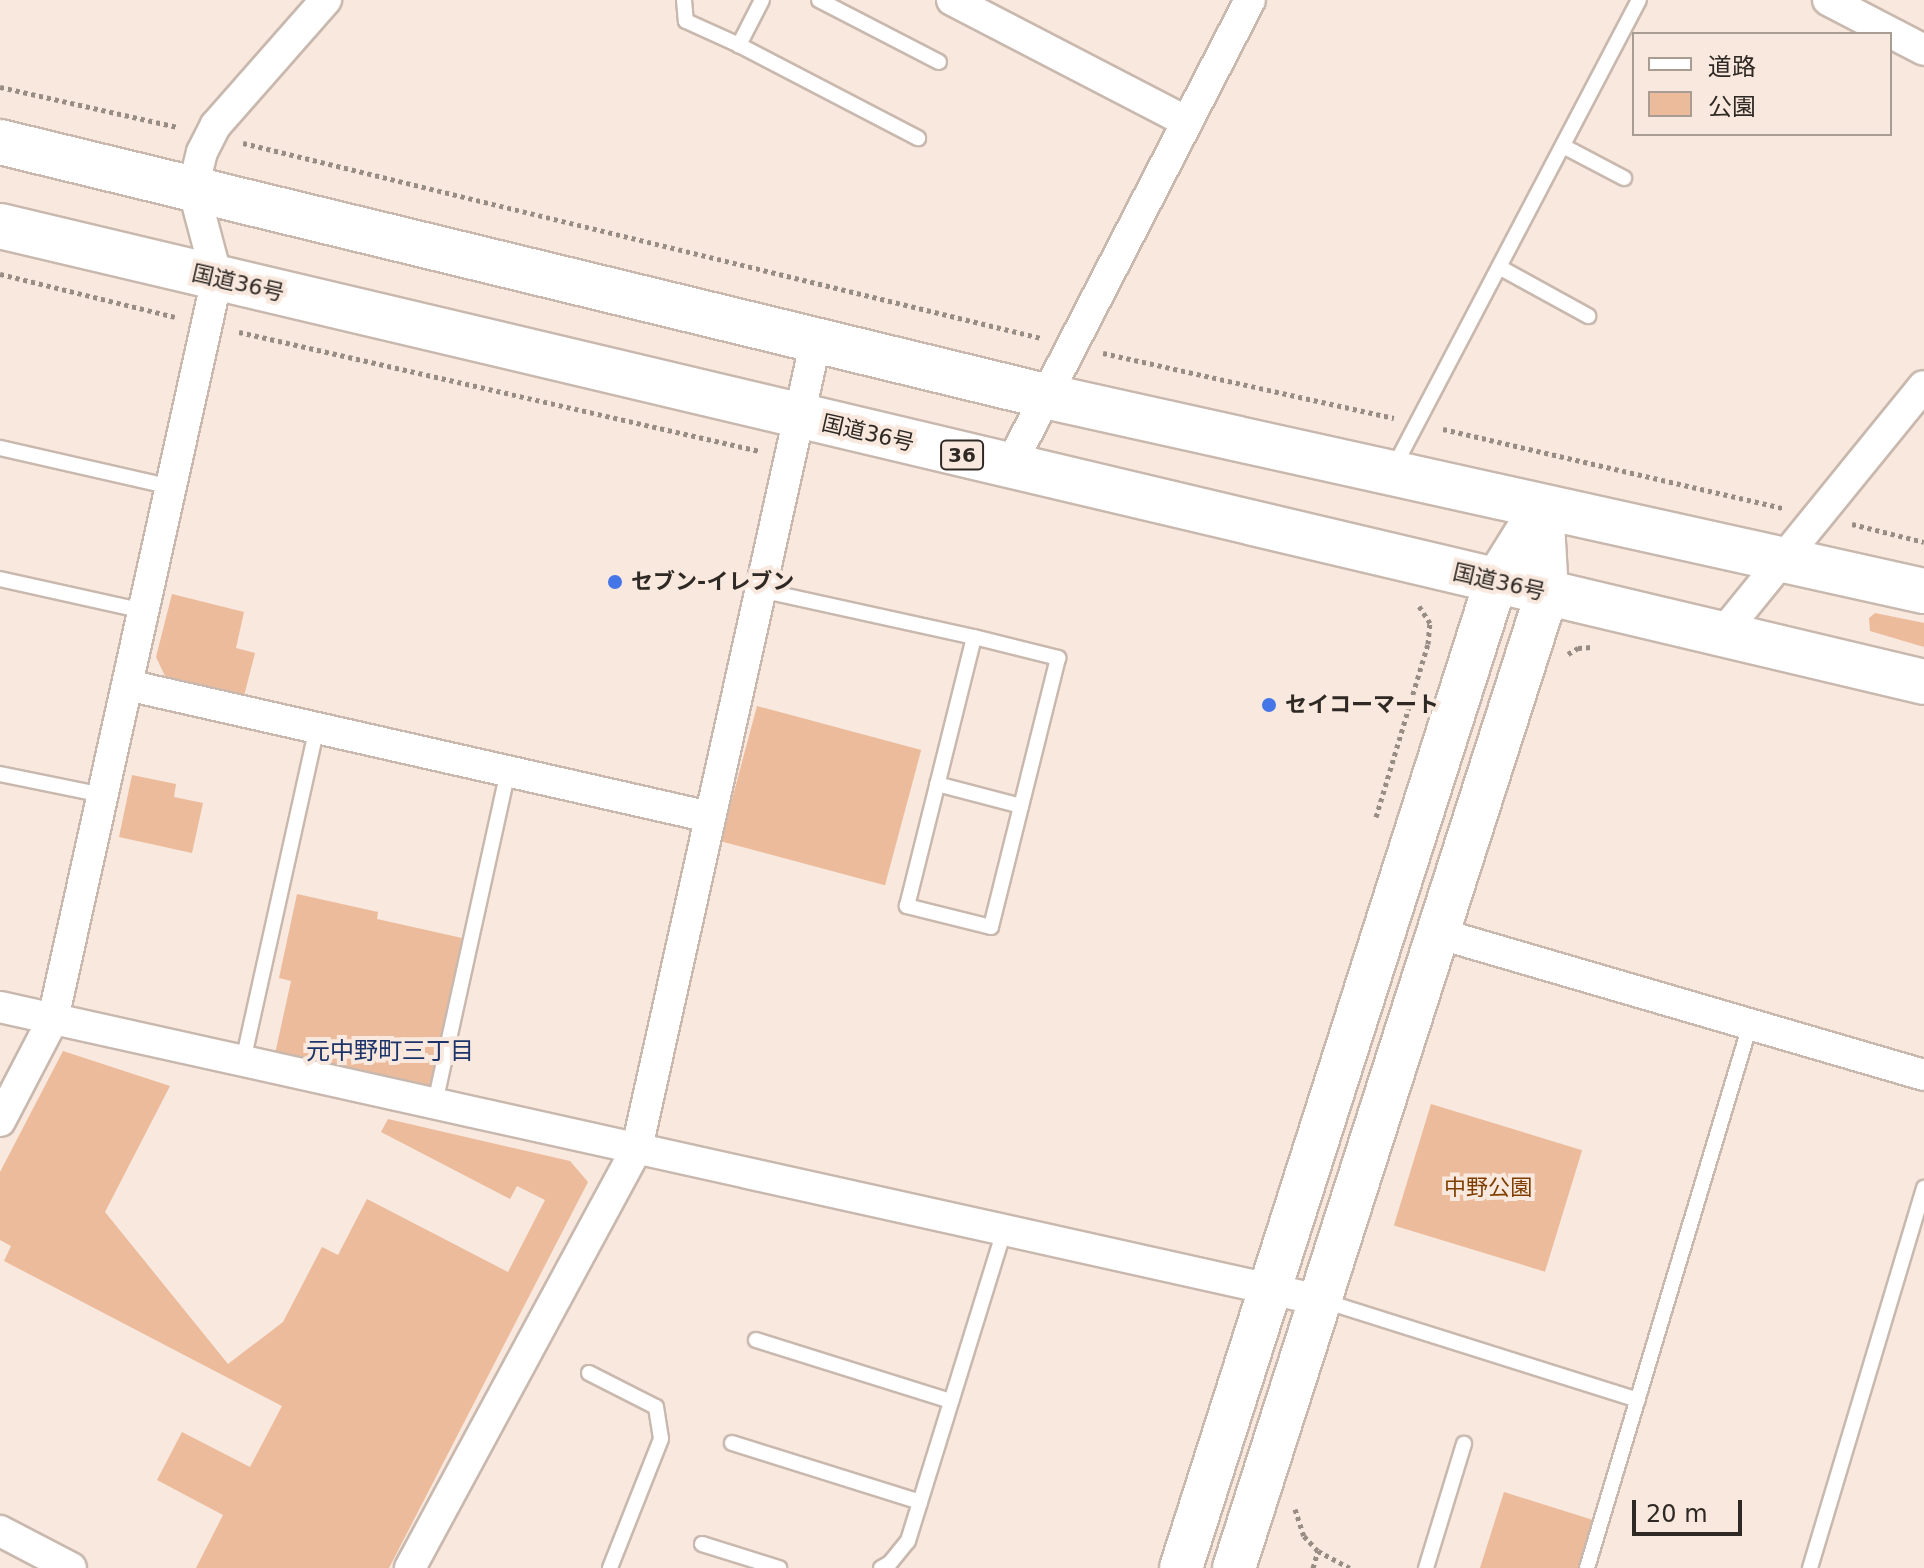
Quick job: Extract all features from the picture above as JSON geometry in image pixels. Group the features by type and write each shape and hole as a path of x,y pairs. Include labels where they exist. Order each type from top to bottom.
{"highway":[{"path":"0,142 1045,396 1924,591"},
{"name":"国道36号","path":"0,226 1924,682"}],"street":[{"path":"0,1121 53,1019 217,278 193,188 202,152 211,135 326,0"},
{"path":"952,0 1187,122"},
{"path":"1010,466 1045,396 1059,339 1187,122 1250,0"},
{"path":"1833,1 1891,32"},
{"path":"1892,33 1924,50"},
{"path":"410,1568 637,1148 816,340"},
{"path":"1723,633 1924,386"},
{"path":"1542,507 1547,593 1320,1300 1240,1566 1186,1553 1496,581 1542,507"},
{"path":"127,685 710,817"},
{"path":"1437,933 1924,1075"},
{"path":"0,1007 1320,1300"},
{"path":"0,1531 71,1568"}],"lane":[{"path":"684,0 686,21 739,45 918,138"},
{"path":"739,45 762,0"},
{"path":"819,0 939,62"},
{"path":"1392,471 1639,0"},
{"path":"1563,146 1624,178"},
{"path":"1499,267 1588,316"},
{"path":"0,448 171,487"},
{"path":"0,579 144,611"},
{"path":"760,590 974,637 1058,658 991,927 907,906 974,637"},
{"path":"243,1061 317,728"},
{"path":"435,1103 508,772"},
{"path":"0,774 103,795"},
{"path":"937,784 1021,806"},
{"path":"1587,1568 1750,1025"},
{"path":"1810,1568 1924,1188"},
{"path":"881,1568 890,1563 908,1541 1004,1230"},
{"path":"1320,1300 1638,1400"},
{"path":"756,1340 951,1401"},
{"path":"589,1373 656,1407 661,1439 610,1568"},
{"path":"732,1443 920,1502"},
{"path":"1426,1568 1464,1444"},
{"path":"702,1544 779,1568"}],"path":[{"path":"0,87 211,135 1040,338 1059,339 1924,542"},
{"path":"1040,338 1059,339"},
{"path":"1561,669 1568,654 1578,648 1606,650"},
{"path":"1299,1494 1295,1509 1304,1536 1318,1551 1350,1568"},
{"path":"1313,1568 1318,1551"}],"green space":[{"path":"172,594 244,612 236,648 255,653 244,696 165,676 156,657"},
{"path":"1875,613 1924,623 1924,647 1870,631 1869,618"},
{"path":"757,706 921,750 885,885 721,841"},
{"path":"132,775 176,784 174,797 203,803 192,853 119,837"},
{"path":"297,894 378,912 377,919 462,938 430,1087 275,1054 291,981 279,978"},
{"path":"63,1051 170,1086 105,1212 228,1364 283,1322 322,1247 338,1255 367,1199 508,1272 545,1200 517,1186 510,1199 381,1132 388,1119 570,1161 588,1182 389,1568 196,1568 223,1515 157,1480 182,1432 250,1467 282,1406 4,1261 11,1246 0,1240 0,1172"},
{"name":"中野公園","path":"1431,1104 1582,1150 1545,1272 1394,1225"},
{"path":"1504,1492 1593,1520 1579,1568 1480,1568"}],"place":[{"name":"セブン-イレブン","path":"615,582"},
{"name":"セイコーマート","path":"1269,705"}],"district":[{"name":"元中野町三丁目","path":"390,1052"}]}
